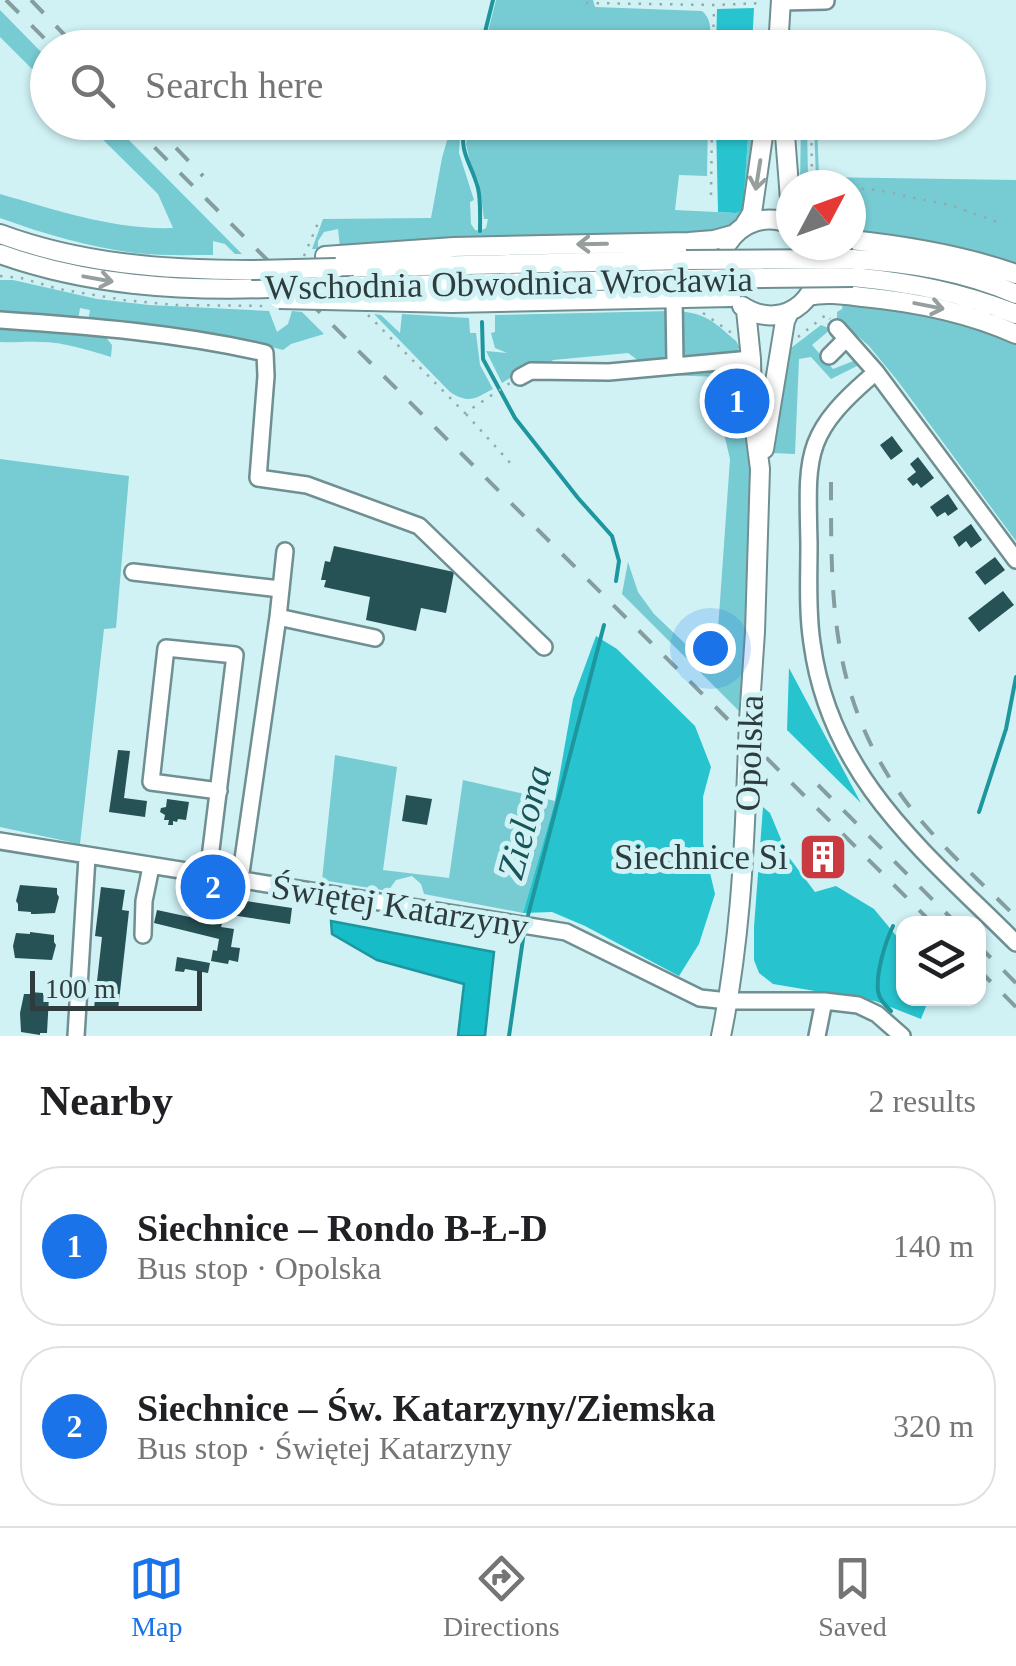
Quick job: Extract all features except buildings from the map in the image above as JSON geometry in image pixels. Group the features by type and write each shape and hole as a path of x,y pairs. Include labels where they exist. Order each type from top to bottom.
{"main road":[{"path":"738,230 752,213 763,140"},
{"path":"785,140 788,170"},
{"path":"326,264 454,246 714,240 760,219 776,219"},
{"name":"Opolska","path":"721,1036 744,872 760,515 750,340 738,303 725,288 720,266 726,244 738,230"},
{"name":"Wschodnia Obwodnica Wrocławia","path":"0,234 35,247 105,262 186,270 276,270 326,264 686,270"},
{"path":"866,256 913,246 1016,274"},
{"name":"Wschodnia Obwodnica Wrocławia","path":"1,255 107,281 274,294 354,286 837,260"},
{"path":"274,294 368,308 674,298 738,303 760,315 775,316 790,312 808,296 817,276 817,260"},
{"name":"Wschodnia Obwodnica Wrocławia","path":"854,260 894,281 953,292 1016,314"},
{"name":"Wschodnia Obwodnica Wrocławia","path":"860,260 937,269 1016,294"},
{"path":"808,296 839,294 928,305 1016,334"},
{"name":"Opolska","path":"760,469 790,312"}],"street":[{"path":"780,7 826,1"},
{"path":"674,298 675,365"},
{"path":"0,320 173,336 266,353 258,478 307,486 419,526 544,647"},
{"path":"829,356 841,333 876,372 1016,560"},
{"path":"520,377 531,371 609,372 751,360"},
{"path":"876,372 850,394 821,429 812,450 808,478 809,568 811,640 818,674 831,718 848,753 889,816 1016,944"},
{"path":"240,880 285,550"},
{"path":"132,572 280,589"},
{"path":"278,617 375,638"},
{"path":"206,875 219,791 235,655 166,648 151,782 219,791"},
{"name":"Świętej Katarzyny","path":"0,841 547,929 578,937 700,998 858,1005 877,1014 902,1036"},
{"path":"76,1036 87,856"},
{"path":"143,935 151,867"},
{"path":"817,1036 824,1001"}],"path":[{"path":"586,3 780,7"},
{"path":"713,30 714,6"},
{"path":"711,194 712,140"},
{"path":"811,140 812,170"},
{"path":"866,189 953,206 996,222"},
{"path":"318,223 304,258 326,264"},
{"path":"368,308 514,466"},
{"path":"699,310 738,339 750,340"},
{"path":"782,339 795,339 827,314 841,333"},
{"path":"465,413 520,377"}],"shaded area":[{"path":"496,0 593,0 595,7 702,11 710,30 488,30"},
{"path":"754,8 753,30 716,30 717,9"},
{"path":"0,10 30,41 30,67 0,37"},
{"path":"103,140 129,140 242,254 213,241 213,255 135,253 67,239 0,218 0,194 107,222 173,228 158,194"},
{"path":"447,140 460,140 459,153 474,200 470,202 471,224 480,231 486,228 488,219 484,219 467,140 708,140 707,176 679,175 675,210 736,213 743,209 748,140 756,140 745,214 722,232 340,248 338,229 324,232 318,249 312,249 323,219 431,218"},
{"path":"716,140 748,140 743,210 718,212"},
{"path":"801,140 807,140 808,170 800,170"},
{"path":"815,140 818,140 819,170 816,170"},
{"path":"866,178 1016,180 1016,267 866,237"},
{"path":"0,280 149,305 269,311 277,332 288,324 292,311 302,312 324,334 283,350 230,336 88,321 90,310 80,308 78,321 0,312"},
{"path":"843,301 909,306 1016,339 1016,541 897,380 869,346 837,318"},
{"path":"670,311 671,352 667,361 643,364 628,353 553,360 521,371 502,383 486,351 507,353 495,348 491,333 495,332 495,315"},
{"path":"677,311 696,314 716,324 736,341 738,356 683,360"},
{"path":"374,314 381,315 400,333 402,314 469,318 470,333 476,333 480,365 493,389 472,399 450,392"},
{"path":"821,325 831,329 812,345 833,369 856,360 859,365 831,379 811,357 799,359 795,454 772,453 788,348"},
{"path":"0,328 104,335 112,345 111,357 58,343 0,342"},
{"path":"738,365 736,397 742,437 747,435 750,485 739,711 622,594 628,562 638,592 654,614 715,672 730,459 721,421 721,377 634,374"},
{"path":"0,459 129,476 116,628 104,629 80,844 0,827"},
{"path":"596,636 617,649 695,726 711,767 703,797 703,843 715,894 699,944 679,976 552,912 523,913 555,801 573,699"},
{"path":"789,668 861,803 787,730"},
{"path":"335,755 397,767 383,870 449,878 463,780 555,801 523,913 424,894 421,884 412,876 396,880 388,891 322,880"},
{"path":"763,807 770,813 788,856 815,892 836,886 874,909 896,936 896,1006 926,1006 921,1019 875,1001 773,984 759,973 754,960"},
{"path":"331,921 494,952 485,1036 458,1036 464,984 377,960 332,934"}],"waterway":[{"name":"Zielona","path":"486,30 493,0"},
{"name":"Zielona","path":"463,140 478,188 480,231"},
{"name":"Zielona","path":"482,322 483,359 515,418 612,536 619,561 616,581"},
{"name":"Zielona","path":"526,923 604,625"},
{"path":"979,812 1006,729 1016,677"},
{"path":"891,1011 880,997 878,983 893,926"},
{"name":"Zielona","path":"509,1036 524,932"}],"railway":[{"path":"6,0 36,30"},
{"path":"31,0 60,30"},
{"path":"147,140 925,916"},
{"path":"168,140 203,176"},
{"path":"831,482 834,606 839,645 860,720 878,757 914,812 1016,917"},
{"path":"818,785 949,916"},
{"path":"986,953 1016,983"},
{"path":"986,977 1016,1007"}],"place":[{"name":"Siechnice – Rondo B-Ł-D","path":"737,401"},
{"name":"Siechnice Si","path":"823,857"},
{"name":"Siechnice – Św. Katarzyny/Ziemska","path":"213,887"}]}
